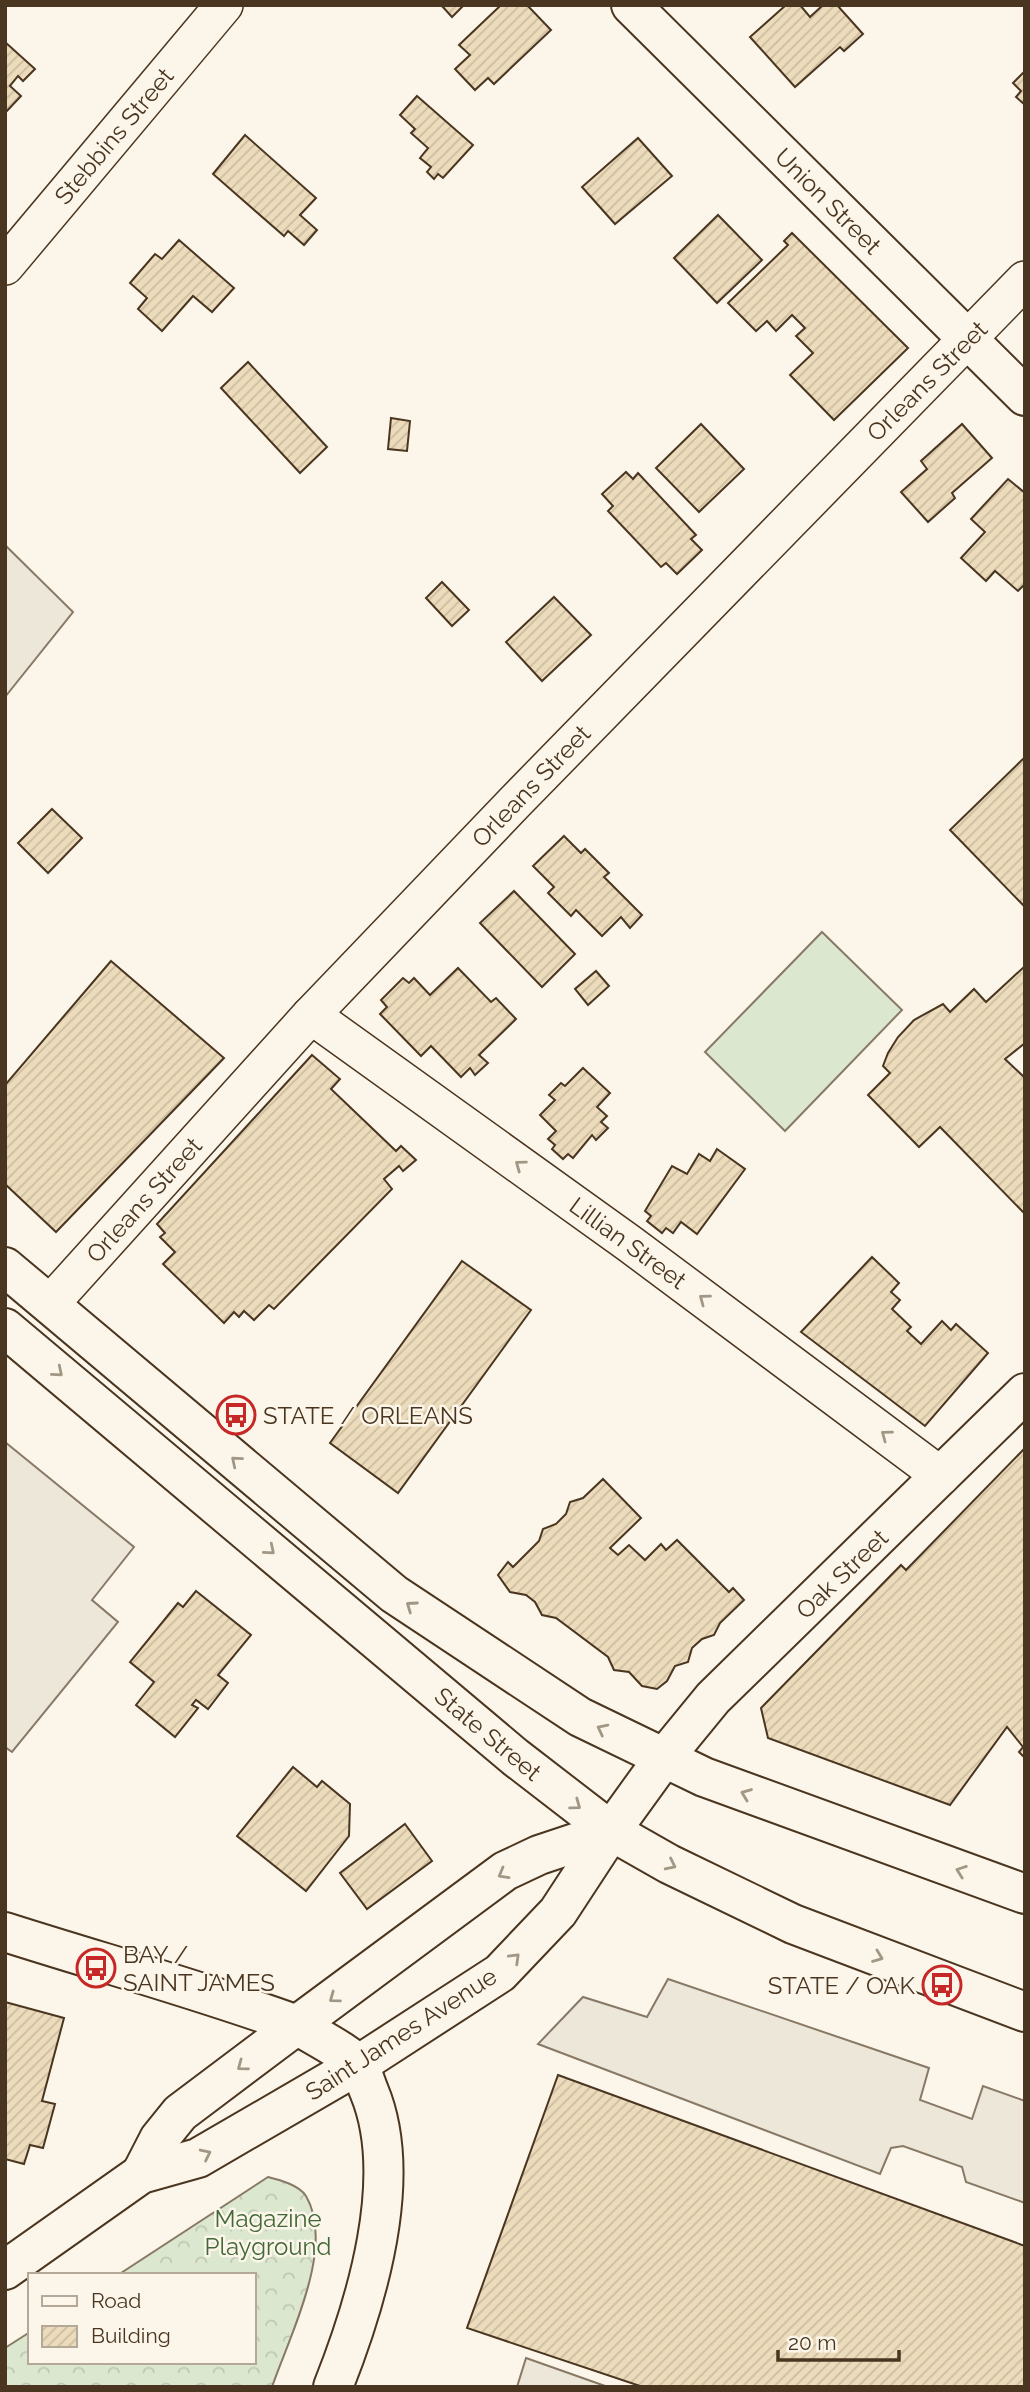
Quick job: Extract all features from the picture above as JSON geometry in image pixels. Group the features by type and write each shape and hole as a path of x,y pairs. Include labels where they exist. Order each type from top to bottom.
{"main road":[{"name":"Union Street","path":"631,5 1025,396"},
{"path":"5,1267 394,1594 465,1644 580,1717 663,1759 753,1797 1025,1894"},
{"name":"State Street","path":"50,1304 13,1335 515,1757 611,1831 668,1864 793,1924 1025,2012"},
{"name":"Oak Street","path":"663,1759 713,1698 1025,1393"},
{"name":"Saint James Avenue","path":"5,2270 141,2174 198,2158 358,2065 500,1973 558,1912 611,1831 663,1759"},
{"name":"Saint James Avenue","path":"141,2174 159,2139 180,2113 505,1871 539,1855 611,1831"},
{"path":"5,1932 162,1983 233,2001 297,2025 358,2065 380,2116 381,2198 374,2262 355,2331 333,2387"}],"street":[{"name":"Stebbins Street","path":"5,266 224,5"},
{"name":"Orleans Street","path":"50,1304 311,1015 801,508 969,341 1025,280"},
{"name":"Lillian Street","path":"311,1015 641,1252 941,1476"}],"green space":[{"path":"822,932 902,1010 785,1131 705,1052"},
{"name":"Magazine Playground","path":"268,2177 283,2181 303,2192 314,2217 316,2240 307,2292 272,2387 5,2387 5,2348 28,2333 28,2364 256,2364 256,2273 121,2273"}],"shaded area":[{"path":"5,545 73,612 5,697"},
{"path":"5,1442 134,1547 92,1600 118,1622 12,1752 5,1747"},
{"path":"668,1979 929,2068 920,2100 972,2119 983,2086 1025,2101 1025,2203 966,2182 962,2167 903,2146 891,2148 880,2174 538,2044 583,1997 647,2017"},
{"path":"526,2358 608,2387 517,2387"}],"building":[{"path":"441,5 464,5 452,17"},
{"path":"501,5 527,5 551,30 494,84 488,78 475,90 455,69 470,55 459,45"},
{"path":"786,5 800,5 810,17 823,5 837,5 863,34 844,51 840,47 795,87 750,37"},
{"path":"5,42 35,69 23,81 18,76 10,86 21,96 5,113"},
{"path":"1025,71 1025,105 1016,97 1021,91 1013,83"},
{"path":"417,96 473,145 443,178 438,174 434,179 427,172 431,167 420,158 428,148 411,133 415,129 400,115"},
{"path":"245,135 316,198 300,215 317,230 304,245 288,231 284,236 213,174"},
{"path":"638,138 672,176 615,224 582,187"},
{"path":"718,215 762,260 717,303 674,258"},
{"path":"792,233 908,348 834,420 790,375 813,353 796,336 805,328 792,315 776,331 767,321 756,331 728,303 788,245 784,241"},
{"path":"179,240 234,288 212,312 193,296 162,331 138,309 147,298 130,283 155,254 162,259"},
{"path":"248,362 327,447 300,473 221,388"},
{"path":"391,418 410,421 407,451 388,449"},
{"path":"701,424 744,469 699,512 656,468"},
{"path":"962,424 992,458 952,493 955,498 928,522 901,492 927,469 921,461"},
{"path":"626,472 633,479 638,473 696,535 691,539 702,550 677,574 666,563 661,567 608,511 613,506 602,494"},
{"path":"1008,479 1025,493 1025,584 1018,591 995,571 986,581 961,558 985,532 971,519"},
{"path":"442,582 469,610 452,626 426,598"},
{"path":"554,597 591,635 542,681 506,642"},
{"path":"1025,757 1025,907 950,830"},
{"path":"52,809 82,838 48,873 18,843"},
{"path":"564,836 581,853 585,849 609,873 604,877 642,915 630,928 621,917 602,936 576,910 571,916 548,893 554,887 533,866"},
{"path":"514,891 575,954 542,987 480,923"},
{"path":"111,961 224,1058 56,1232 5,1184 5,1085"},
{"path":"1025,966 1025,1043 1005,1059 1025,1078 1025,1214 940,1127 919,1147 868,1095 890,1073 883,1066 888,1053 914,1020 943,1004 950,1012 974,989 986,1002"},
{"path":"458,968 491,1002 496,998 516,1019 479,1055 488,1063 475,1075 470,1068 461,1077 431,1046 421,1056 380,1014 387,1007 381,1000 403,978 409,983 414,978 430,995"},
{"path":"596,971 609,986 588,1005 575,989"},
{"path":"312,1055 340,1079 331,1089 396,1151 401,1146 416,1160 403,1171 399,1166 384,1179 392,1189 274,1309 269,1305 254,1320 244,1311 239,1317 234,1312 224,1323 163,1264 175,1252 160,1237 165,1233 157,1224"},
{"path":"583,1068 610,1093 597,1107 607,1116 601,1122 608,1128 596,1140 592,1135 573,1158 568,1154 563,1159 552,1149 555,1145 548,1139 556,1131 540,1115 555,1100 549,1095 561,1083 565,1086"},
{"path":"717,1149 745,1169 697,1234 681,1222 673,1233 666,1228 662,1233 647,1221 651,1216 645,1211 672,1166 687,1174 699,1154 710,1161"},
{"path":"872,1257 899,1283 891,1292 900,1300 892,1309 911,1327 907,1331 921,1344 942,1321 951,1330 956,1324 988,1353 925,1426 801,1332"},
{"path":"462,1261 531,1310 398,1493 330,1443"},
{"path":"1025,1448 1025,1758 1019,1752 1023,1747 1007,1727 950,1805 768,1738 761,1708 901,1565 906,1570"},
{"path":"603,1479 641,1518 610,1548 618,1555 629,1545 645,1560 661,1544 666,1550 677,1540 729,1592 733,1588 744,1600 720,1623 714,1635 702,1639 692,1648 688,1662 675,1666 667,1681 657,1689 642,1686 629,1672 614,1670 608,1657 556,1618 542,1615 535,1602 526,1595 510,1592 498,1575 508,1562 513,1567 539,1541 543,1529 556,1524 566,1514 570,1502 583,1498"},
{"path":"196,1591 251,1635 218,1675 228,1683 208,1709 196,1700 192,1705 198,1708 175,1737 136,1705 154,1682 130,1662 178,1603 183,1607"},
{"path":"293,1767 317,1787 322,1781 350,1804 349,1836 306,1891 237,1836"},
{"path":"405,1824 432,1861 367,1909 340,1873"},
{"path":"5,2002 64,2018 42,2101 55,2104 43,2148 30,2145 24,2164 5,2159"},
{"path":"558,2075 1025,2246 1025,2387 643,2387 467,2328"}],"place":[{"name":"STATE / ORLEANS","path":"236,1415"},
{"name":"BAY / SAINT JAMES","path":"96,1968"},
{"name":"STATE / OAK","path":"942,1985"}]}
